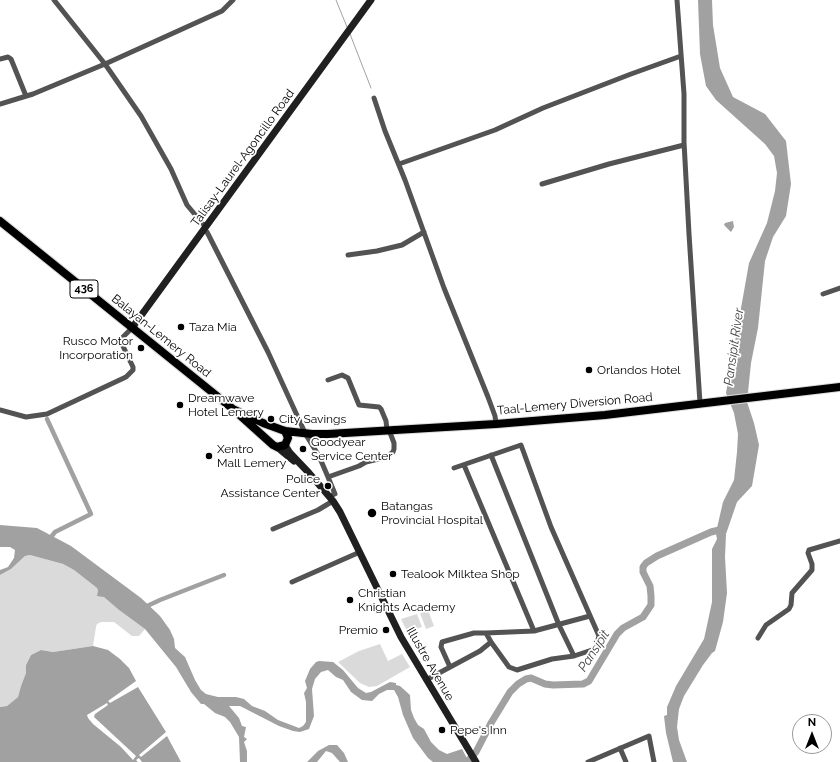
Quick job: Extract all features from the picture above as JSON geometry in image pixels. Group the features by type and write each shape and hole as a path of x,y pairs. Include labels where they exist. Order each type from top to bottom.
{"main road":[{"name":"Talisay-Laurel-Agoncillo Road","path":"132,328 371,0"},
{"name":"Balayan-Lemery Road","path":"0,220 233,409 281,439"},
{"name":"Taal-Lemery Diversion Road","path":"281,439 308,434 496,424 605,415 840,387"},
{"name":"Balayan-Lemery Road","path":"233,409 281,439"},
{"name":"Illustre Avenue","path":"281,439 283,453 309,473 340,512 401,637 476,762"}],"street":[{"path":"54,0 105,64 141,116 171,169 187,205 203,224"},
{"path":"0,104 26,96 105,64 222,11 233,0"},
{"path":"677,0 682,56 684,145 700,404"},
{"path":"399,164 495,130 543,108 682,56"},
{"path":"0,59 8,57 11,59 26,96"},
{"path":"374,98 384,130 399,164 438,267 444,288 488,397 495,416 496,424"},
{"path":"542,184 609,164 684,145"},
{"path":"207,232 319,456 335,494 318,510 273,529"},
{"path":"348,255 377,251 402,245 424,232"},
{"path":"823,294 840,288"},
{"path":"0,410 26,417 47,414 126,377 133,370 133,367 120,340 132,328"},
{"path":"328,380 342,375 348,378 360,405 379,407 381,409 394,449 387,457 366,462 328,477"},
{"path":"454,468 464,466 521,445 552,527 599,636 596,647 592,650 574,656 552,659 517,670 509,667 486,633"},
{"path":"491,455 559,625 574,656"},
{"path":"464,466 534,631"},
{"path":"758,638 766,625 789,609 791,605 792,593 812,570 812,564 808,552 809,550 840,540"},
{"path":"292,582 360,552"},
{"path":"450,667 441,647 442,642 474,633 534,631 590,616"},
{"path":"426,680 480,651 491,642"},
{"path":"588,762 597,760 620,748 649,736 654,762"},
{"path":"620,748 626,762"}],"shaded area":[{"path":"698,0 712,0 713,25 720,68 733,97 765,114 786,141 791,184 786,216 773,237 765,261 758,328 751,363 747,402 759,445 752,486 737,502 726,534 725,557 727,593 723,622 715,651 703,665 684,696 679,709 677,727 679,740 687,762 673,762 666,733 664,716 667,715 667,707 676,686 704,639 712,602 712,549 717,539 716,534 712,529 717,528 723,502 734,480 737,452 738,434 734,413 726,393 749,263 767,223 775,191 777,173 774,156 765,144 716,100 706,86 700,54"},
{"path":"733,221 734,227 731,232 724,225 725,223"},
{"path":"0,525 37,528 71,546 141,598 160,616 170,630 174,639 175,648 185,657 195,680 201,690 206,694 218,697 236,697 244,699 252,706 265,711 278,720 299,728 306,722 306,702 304,693 307,688 305,681 310,669 316,662 319,661 333,662 343,670 358,688 366,693 390,682 396,683 396,685 400,686 410,695 411,710 414,718 418,725 424,729 431,742 439,750 447,754 462,749 469,762 433,762 428,758 413,738 394,690 387,690 379,694 372,701 362,700 351,692 343,680 336,677 328,670 321,672 315,679 312,689 314,716 309,729 300,732 293,731 279,726 240,706 229,706 239,718 242,726 246,727 244,737 247,739 244,742 247,751 247,762 240,762 239,737 230,722 225,717 215,713 204,704 201,704 191,692 176,667 145,629 104,597 97,596 97,588 74,570 63,564 30,555 25,556 11,569 0,575 0,570 8,567 14,558 15,550 10,547 0,547"},
{"path":"30,555 63,564 74,570 97,588 98,591 119,610 145,629 139,636 132,636 114,622 101,622 97,624 96,627 93,646 53,652 41,650 31,655 26,665 26,673 18,697 7,706 0,707 0,575 11,569 25,556"},
{"path":"428,610 434,626 426,629 420,613"},
{"path":"417,614 422,627 407,631 401,619"},
{"path":"380,644 388,661 402,654 410,667 377,686 369,687 360,683 338,662 359,651"},
{"path":"93,646 108,650 120,659 129,668 136,681 108,701 110,703 138,687 166,732 139,755 141,757 167,736 181,762 142,762 139,758 136,760 138,762 0,762 0,707 7,706 18,697 26,673 26,665 31,655 41,650 53,652","holes":["107,703 108,705 95,714 94,717 136,756 133,760 121,747 93,724 88,718 87,715"]},
{"path":"329,745 337,745 344,753 348,762 340,762 332,753 326,751 317,762 307,762 318,751"}],"waterway":[{"path":"336,0 347,27"},
{"path":"350,34 371,88"},
{"path":"47,419 91,514 55,532 48,541"},
{"name":"Pansipit","path":"467,762 476,752 491,723 510,692 518,684 531,678 545,684 553,685 583,684 589,681 617,634 623,628 643,617 651,605 650,586 643,572 643,567 646,563 657,556 711,532 719,530"},
{"path":"145,607 224,575"}],"place":[{"name":"Taza Mia","path":"181,327"},
{"name":"Rusco Motor Incorporation","path":"141,348"},
{"name":"Orlandos Hotel","path":"589,370"},
{"name":"Dreamwave Hotel Lemery","path":"180,405"},
{"name":"City Savings","path":"271,419"},
{"name":"Goodyear Service Center","path":"303,449"},
{"name":"Xentro Mall Lemery","path":"209,456"},
{"name":"Police Assistance Center","path":"328,486"},
{"name":"Batangas Provincial Hospital","path":"372,513"},
{"name":"Tealook Milktea Shop","path":"393,574"},
{"name":"Christian Knights Academy","path":"350,600"},
{"name":"Premio","path":"386,630"},
{"name":"Pepe's Inn","path":"442,730"}],"water label":[{"name":"Pansipit River","path":"734,347"}]}
